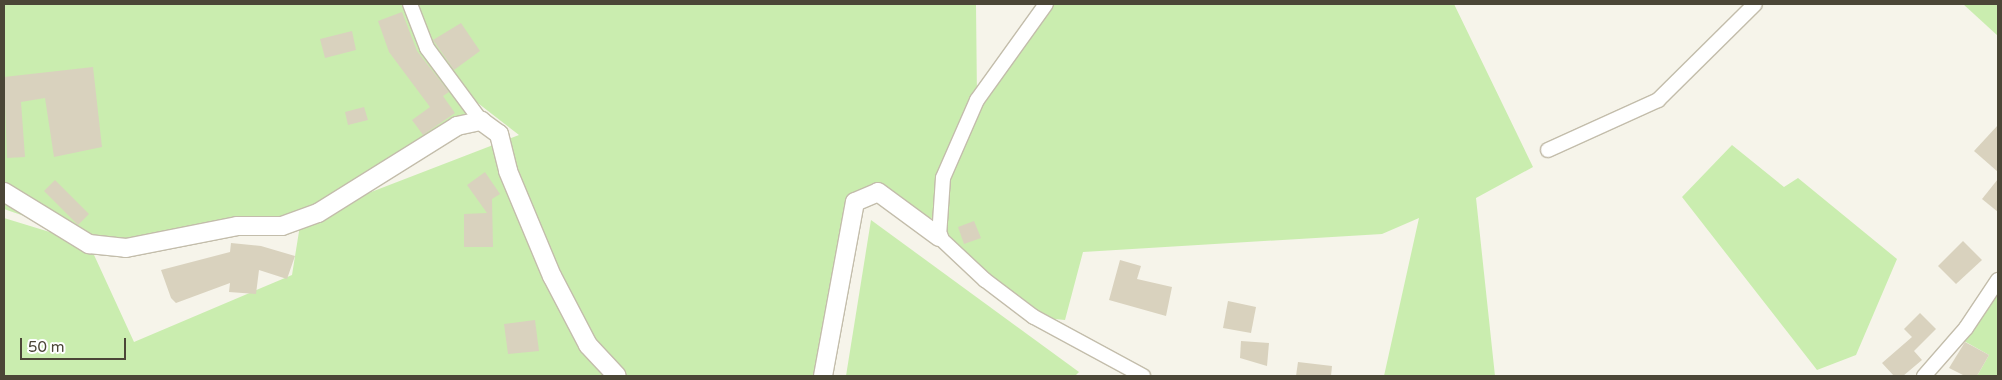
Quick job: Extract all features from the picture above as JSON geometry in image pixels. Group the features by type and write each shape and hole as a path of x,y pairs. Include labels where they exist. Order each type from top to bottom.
{"street":[{"path":"410,4 427,48 481,121 499,134 508,171 552,276 588,345 617,376"},
{"path":"939,237 943,178 977,100 1046,4"},
{"path":"1548,150 1658,100 1755,4"},
{"path":"4,192 89,244 126,248 237,226 282,226 318,213 457,126 481,121"},
{"path":"823,376 855,202 878,192 939,237 985,280 1034,317 1143,376"},
{"path":"1924,376 1966,328 1998,280"}],"green space":[{"path":"4,4 976,4 977,99 1046,4 1454,4 1533,167 1476,198 1495,376 1384,376 1419,218 1382,234 1083,252 1065,320 1034,317 939,237 941,193 928,228 878,192 855,202 823,376 4,376 4,218 89,244 134,342 292,275 301,219 111,246 4,209","holes":["470,97 519,135 327,209 481,121"]},
{"path":"1963,4 1998,4 1998,36"},
{"path":"1732,145 1784,187 1798,178 1897,259 1856,355 1817,370 1682,197"},
{"path":"871,220 1079,372 1075,376 846,376"},
{"path":"1998,284 1998,376 1977,376 1989,355 1964,341"}],"building":[{"path":"402,12 417,51 449,92 443,96 455,113 423,135 412,120 430,107 389,52 378,21"},
{"path":"461,23 480,51 454,70 433,40"},
{"path":"352,31 356,50 325,58 320,39"},
{"path":"93,67 102,147 54,157 45,98 21,102 25,157 7,158 4,77"},
{"path":"364,107 368,120 348,125 345,112"},
{"path":"1998,125 1998,172 1974,151"},
{"path":"485,172 500,194 492,199 493,247 464,247 464,214 487,213 467,185"},
{"path":"1998,179 1998,212 1982,199"},
{"path":"55,180 89,214 78,225 44,191"},
{"path":"974,221 981,238 964,244 958,227"},
{"path":"1963,241 1982,260 1956,284 1938,266"},
{"path":"231,243 261,246 295,256 287,279 259,270 256,294 229,292 230,283 176,303 171,298 161,270 230,252"},
{"path":"1120,260 1141,266 1137,279 1172,287 1166,316 1109,300"},
{"path":"1228,301 1256,307 1251,333 1223,328"},
{"path":"1920,313 1936,329 1914,351 1922,360 1903,376 1894,376 1882,363 1912,337 1904,329"},
{"path":"535,320 539,351 508,354 504,324"},
{"path":"1241,341 1269,343 1267,366 1240,358"},
{"path":"1965,342 1989,355 1977,376 1965,376 1949,368"},
{"path":"1298,362 1332,366 1331,376 1296,376"}]}
